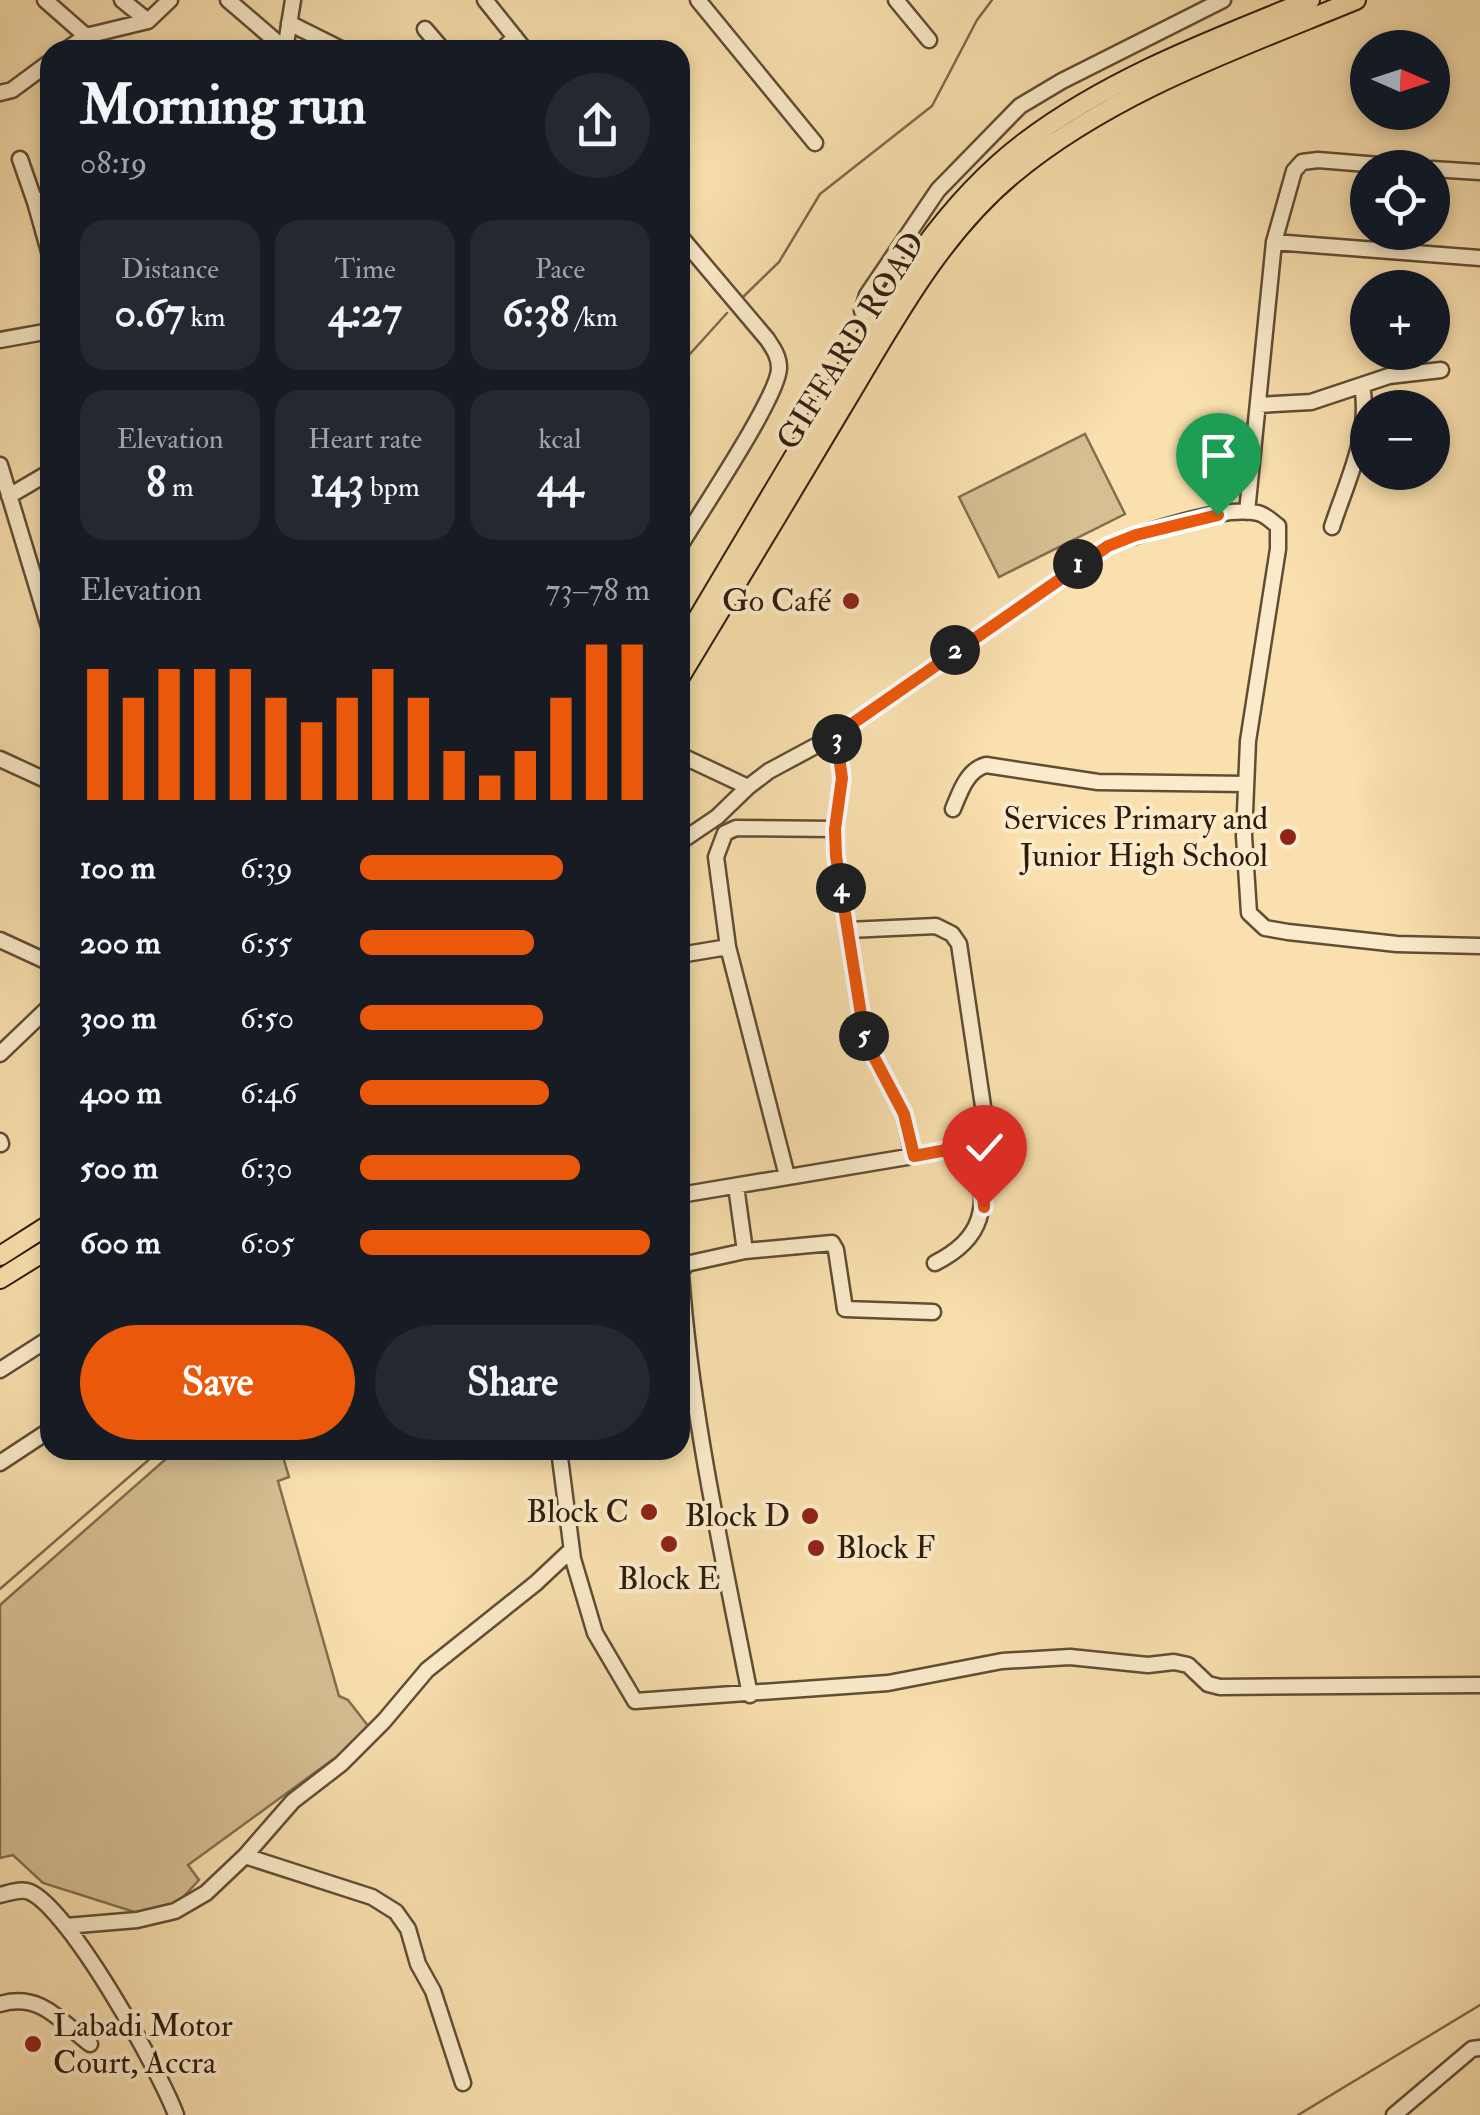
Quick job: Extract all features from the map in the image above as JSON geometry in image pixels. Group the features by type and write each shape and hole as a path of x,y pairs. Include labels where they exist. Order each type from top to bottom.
{"main road":[{"name":"GIFFARD ROAD","path":"690,631 902,277 968,194 1025,142 1085,103 1148,69 1310,0"},
{"name":"GIFFARD ROAD","path":"690,659 914,288 980,205 1012,174 1098,115 1277,14 1356,0"},
{"path":"0,1256 40,1230"},
{"path":"0,1279 40,1254"}],"street":[{"path":"45,0 86,36"},
{"path":"122,0 148,21"},
{"path":"80,40 148,21 170,0"},
{"path":"228,0 274,40"},
{"path":"286,40 293,0"},
{"path":"485,0 517,40"},
{"path":"698,0 816,143"},
{"path":"874,322 862,310 867,295 938,190 1020,106 1223,0"},
{"path":"898,1 929,40"},
{"path":"289,23 323,40"},
{"path":"425,29 434,40"},
{"path":"511,40 514,37"},
{"path":"0,93 12,90 40,69"},
{"path":"20,159 40,196"},
{"path":"1247,512 1274,242 1288,189 1302,162 1350,163"},
{"path":"1450,170 1480,172"},
{"path":"1274,242 1480,258"},
{"path":"690,248 767,340 779,369 776,384 756,421 690,530"},
{"path":"0,340 40,333"},
{"path":"1258,405 1311,402 1390,376 1441,370"},
{"path":"1332,527 1356,464 1365,418 1362,386"},
{"path":"0,465 40,597"},
{"path":"9,496 40,478"},
{"path":"690,835 769,771 836,735 1108,546 1180,524 1247,512 1263,514 1278,526 1278,549 1248,741 1244,877 1247,907 1254,921 1265,928 1288,932 1397,944 1480,946"},
{"path":"836,735 842,778 835,829 865,1040 904,1114 914,1156"},
{"path":"0,759 40,777"},
{"path":"690,760 748,787"},
{"path":"953,810 964,784 978,767 986,765 1098,782 1246,784"},
{"path":"787,1176 728,947 716,857 725,834 736,828 835,829"},
{"path":"690,1194 985,1144 989,1134 959,944 952,934 936,926 848,930"},
{"path":"0,940 40,958"},
{"path":"690,954 728,947"},
{"path":"0,1054 40,1016"},
{"path":"936,1263 959,1250 983,1213 979,1144"},
{"path":"736,1186 744,1251"},
{"path":"690,1263 744,1251 832,1243 844,1308 933,1312"},
{"path":"0,1370 40,1344"},
{"path":"690,1367 713,1512 750,1696"},
{"path":"0,1463 40,1437"},
{"path":"561,1460 571,1550 596,1632 632,1698 640,1702 888,1684 1002,1661 1070,1657 1188,1665 1208,1684 1220,1687 1480,1685"},
{"path":"66,1926 137,1920 175,1911 206,1893 246,1856 293,1801 341,1764 384,1721 427,1670 571,1550"},
{"path":"246,1856 358,1892 396,1912 408,1929 418,1964 433,1991 463,2083"},
{"path":"0,1895 20,1890 31,1892 66,1926 110,1988 160,2077 176,2115"},
{"path":"0,2004 14,2000 52,2010 90,2044"},
{"path":"1394,2115 1472,2049 1480,2048"}],"shaded area":[{"path":"1085,434 1125,514 999,577 959,497"},
{"path":"165,1460 284,1460 289,1477 278,1481 339,1696 348,1700 372,1731 188,1865 199,1880 174,1907 144,1915 43,1883 13,1855 0,1858 0,1605"}],"waterway":[{"path":"740,300 779,262 820,194 932,106 977,20 992,0"},
{"path":"690,354 727,313"},
{"path":"0,1589 148,1460"},
{"path":"1298,2115 1480,2005"}],"place":[{"name":"Go Café","path":"851,601"},
{"name":"Services Primary and Junior High School","path":"1288,837"},
{"name":"Block C","path":"649,1512"},
{"name":"Block D","path":"810,1516"},
{"name":"Block E","path":"669,1544"},
{"name":"Block F","path":"816,1548"},
{"name":"Labadi Motor Court, Accra","path":"33,2044"}],"route":[{"path":"984,1207 979,1144 914,1156 904,1114 865,1040 836,856 842,771 836,735 1019,604 1108,546 1218,515"}]}
